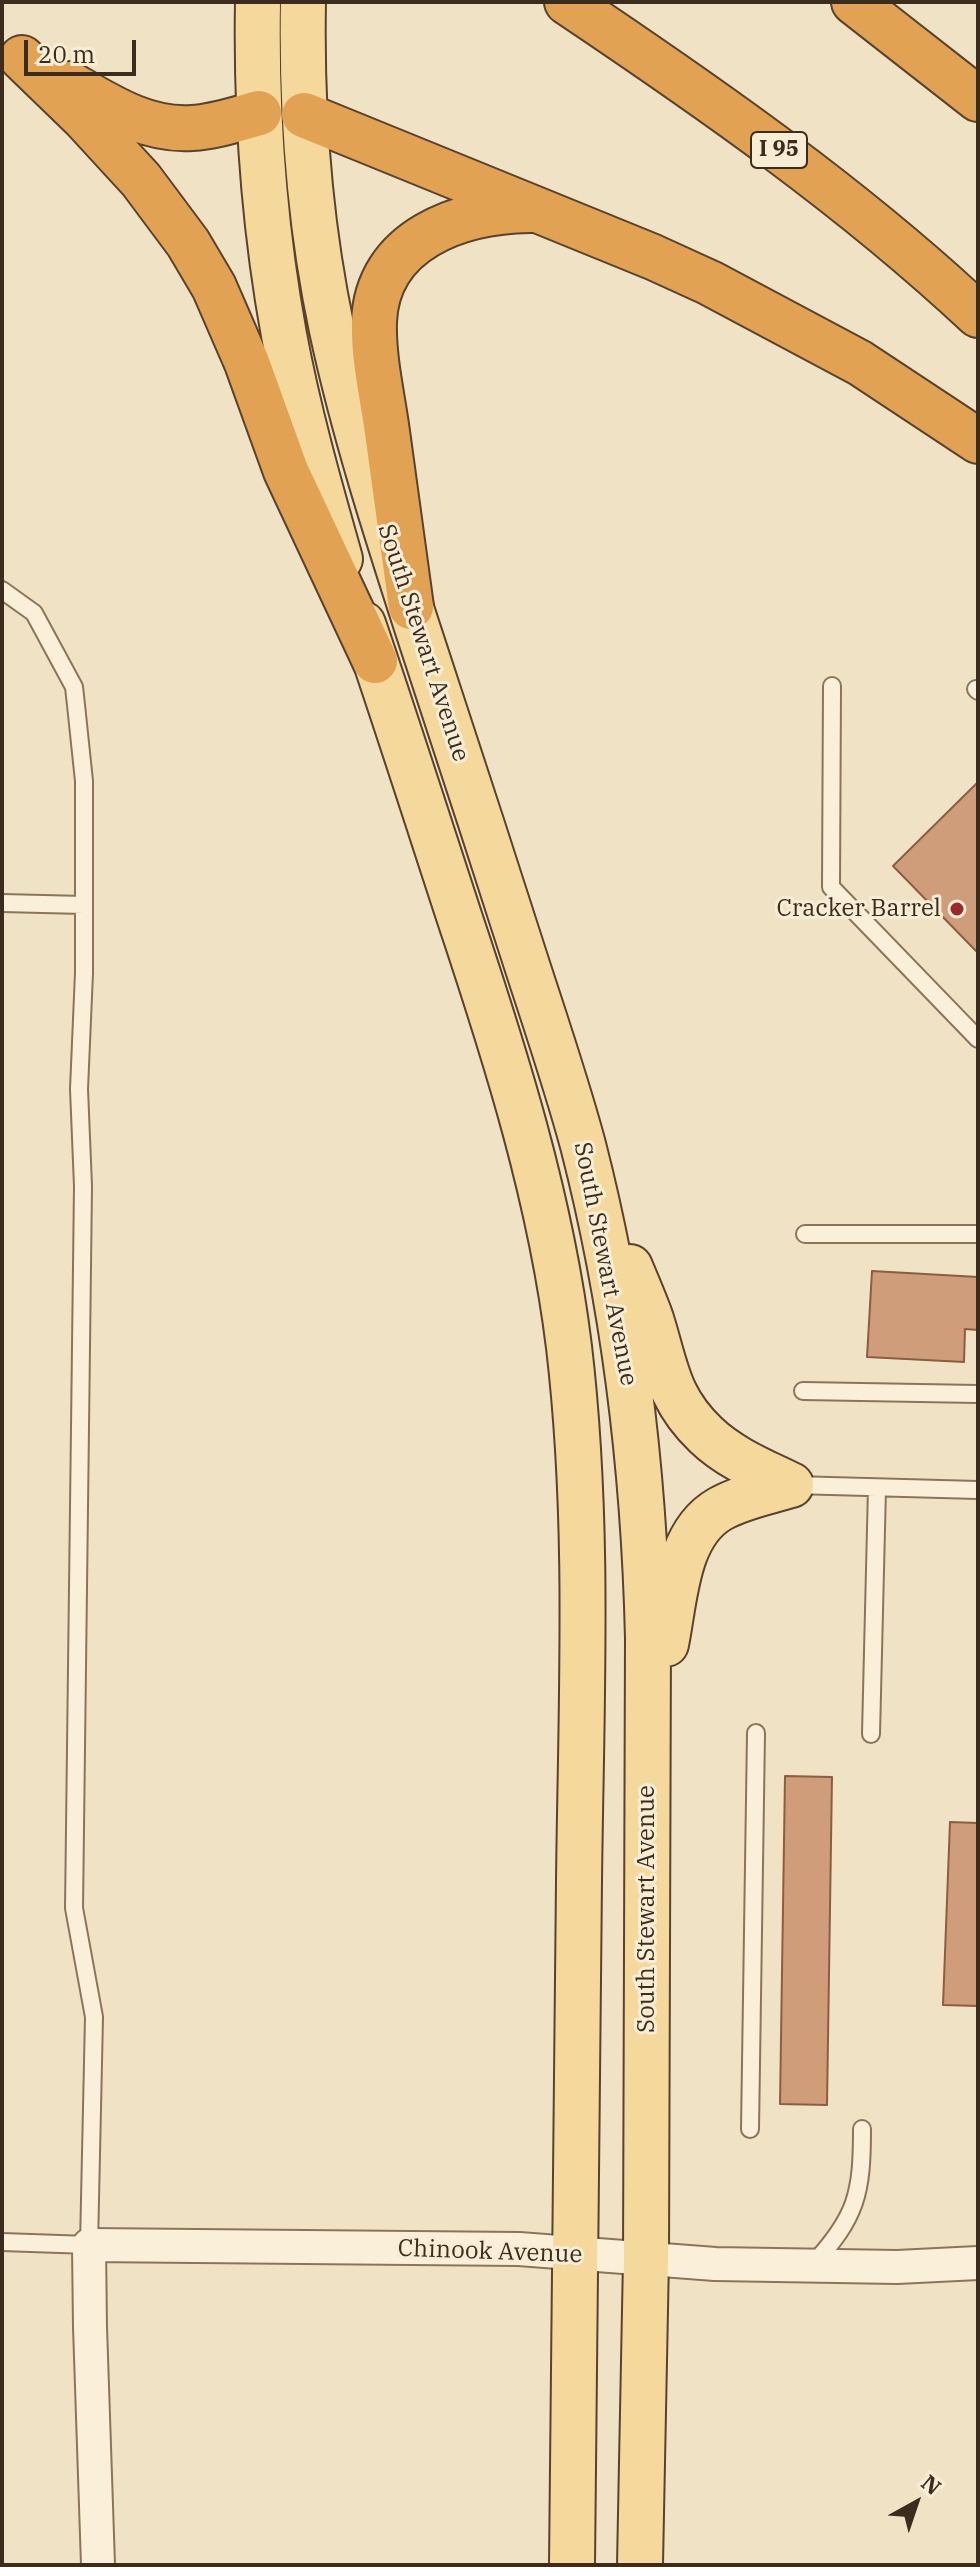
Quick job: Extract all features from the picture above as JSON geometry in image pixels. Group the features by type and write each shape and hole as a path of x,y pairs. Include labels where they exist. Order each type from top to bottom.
{"highway":[{"name":"I 95","path":"567,2 721,107 803,169 978,315"},
{"path":"854,2 978,99"},
{"path":"12,51 112,108 154,125 194,128 259,113"},
{"path":"12,51 85,119 141,180 188,243 214,287 247,363 286,471 375,661"},
{"path":"304,115 653,257 769,313 860,363 978,441"},
{"path":"411,607 379,381 374,322 377,301 393,268 420,238 437,228 505,210 534,210"}],"main road":[{"name":"South Stewart Avenue","path":"258,2 259,113 270,245 284,336 302,416 340,559 493,1018 522,1116 556,1265 568,1345 577,1428 583,1606 572,2565"},
{"name":"South Stewart Avenue","path":"303,2 304,115 319,257 331,326 363,456 552,1042 582,1145 606,1242 637,1436 646,1545 648,1638 646,2259 640,2565"},
{"path":"259,113 304,115"},
{"path":"582,1145 651,1320 669,1383 682,1406 705,1435 724,1449 791,1485"},
{"path":"647,1737 684,1556 693,1537 704,1521 718,1510 791,1485"}],"street":[{"name":"Chinook Avenue","path":"89,2245 519,2249 715,2264 897,2267 978,2263"},
{"path":"89,2245 98,2565"}],"lane":[{"path":"2,590 34,613 74,687 84,781 84,973 79,1089 83,1186 74,1908 94,2017 89,2245"},
{"path":"832,686 831,887 978,1039"},
{"path":"2,903 84,905"},
{"path":"805,1234 978,1234"},
{"path":"803,1391 978,1394"},
{"path":"791,1485 978,1490"},
{"path":"871,1734 877,1488"},
{"path":"750,2129 756,1733"},
{"path":"812,2265 841,2231 857,2199 861,2182 862,2129"},
{"name":"Chinook Avenue","path":"2,2242 89,2245"}],"building":[{"name":"Cracker Barrel","path":"978,782 978,953 893,866"},
{"path":"872,1271 978,1277 978,1330 965,1329 964,1362 867,1357"},
{"path":"785,1776 832,1777 827,2105 780,2104"},
{"path":"950,1822 978,1823 978,2006 943,2005"}],"place":[{"name":"Cracker Barrel","path":"957,909"}]}
